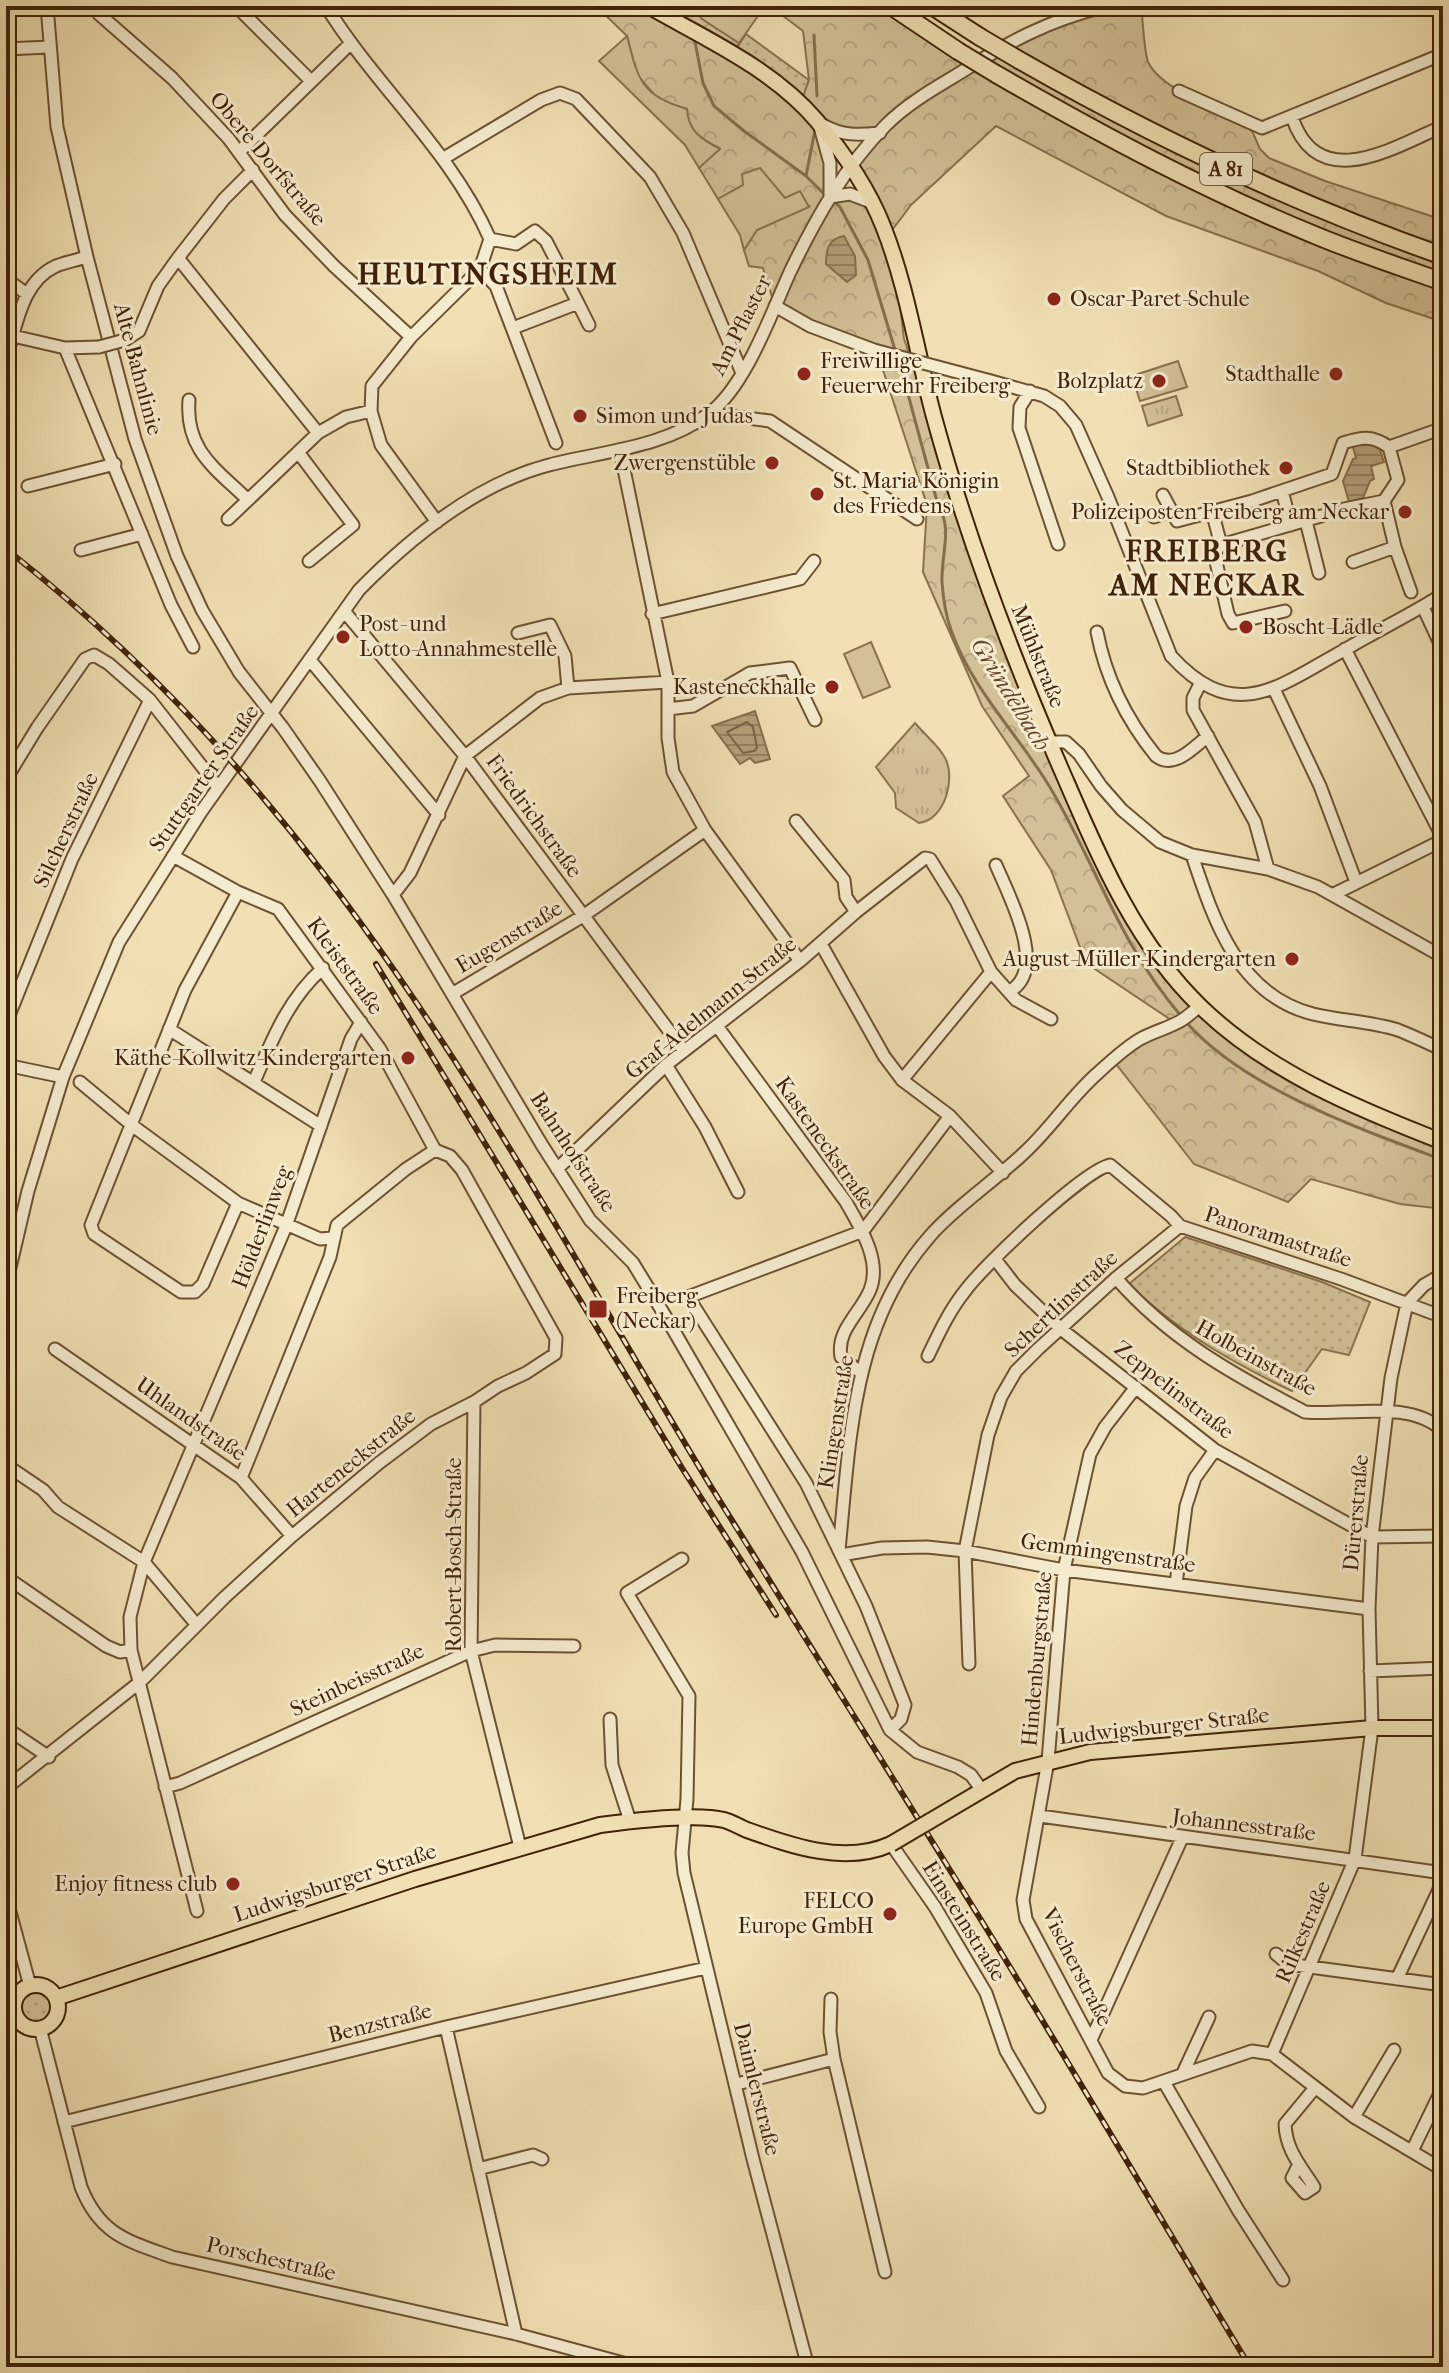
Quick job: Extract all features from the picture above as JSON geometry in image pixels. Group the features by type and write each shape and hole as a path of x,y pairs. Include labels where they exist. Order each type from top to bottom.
{"highway":[{"name":"A 81","path":"891,6 996,74 1134,150 1269,215 1351,250 1443,282"},
{"name":"A 81","path":"932,6 1019,60 1145,130 1212,163 1327,214 1443,256"}],"main road":[{"name":"Mühlstraße","path":"648,6 782,86 819,123 852,167 871,202 882,223 895,262 943,448 997,616 1049,742 1114,885 1158,958 1196,1009 1246,1045 1335,1096 1443,1142"},
{"name":"Ludwigsburger Straße","path":"56,1998 520,1847 600,1825 684,1818 722,1820 797,1846 857,1854 891,1844 1015,1771 1048,1761 1090,1752 1161,1744 1372,1728 1443,1728"},
{"path":"30,1986 47,1988 56,1998 58,2010 55,2017 40,2028 24,2024 10,2010 17,1997 30,1986"}],"street":[{"name":"Alte Bahnlinie","path":"47,6 57,127 87,257 135,439 177,556 220,643 272,714"},
{"name":"Obere Dorfstraße","path":"95,6 99,14 172,78 239,152 285,215 334,266 411,337"},
{"path":"236,6 310,80"},
{"path":"326,6 350,44 444,158 481,218 490,239 480,269 411,337 372,386 371,411 381,445 437,522"},
{"name":"Am Pflaster","path":"620,450 660,438 710,413 734,389 827,202 880,133 914,101 1017,37 1081,12 1108,6"},
{"path":"239,152 350,44"},
{"path":"6,49 49,47"},
{"path":"1179,91 1262,128 1443,54"},
{"path":"444,158 541,100 560,93 576,99 650,177 683,233 742,373"},
{"path":"1292,117 1305,145 1320,154 1345,162 1357,162 1377,155 1443,126"},
{"path":"819,123 853,136 880,133"},
{"path":"819,123 830,163 827,202 850,194 871,202"},
{"path":"13,336 65,348 99,347 125,340 139,331 158,286 224,199 253,170"},
{"path":"490,239 516,244 535,231 546,241 589,325"},
{"path":"6,358 34,281 55,266 87,257"},
{"path":"178,258 318,433"},
{"path":"480,269 496,286 556,443"},
{"path":"6,279 27,294"},
{"path":"513,328 578,303"},
{"path":"775,306 810,326 874,350 1030,391 1060,406 1076,425 1108,497 1171,656 1208,688 1235,693 1274,689 1443,594"},
{"path":"65,348 171,605 193,647"},
{"path":"1030,391 1020,407 1019,428 1058,544"},
{"path":"189,400 187,420 193,440 208,462 248,500"},
{"path":"228,519 318,433 346,417 371,411"},
{"path":"710,413 770,421 917,519"},
{"path":"1389,447 1443,428"},
{"path":"1163,495 1177,521 1332,474 1343,443 1364,436 1380,441 1389,447 1398,480 1384,501 1344,509"},
{"path":"620,450 668,682 668,738 673,772 705,830 800,961"},
{"name":"Stuttgarter Straße","path":"6,1285 28,1191 63,1077 119,942 218,787 359,590 437,522 474,498 514,477 547,465 620,450"},
{"path":"298,452 353,525 309,561"},
{"path":"28,486 115,464"},
{"path":"1282,491 1291,525"},
{"path":"1384,501 1395,547 1411,592"},
{"path":"1154,517 1171,511"},
{"path":"1212,511 1221,545"},
{"path":"1285,611 1233,623 1228,614 1214,553 1221,545 1321,516"},
{"path":"1306,521 1319,573"},
{"path":"81,550 142,534"},
{"path":"1353,562 1395,547"},
{"path":"652,614 800,579 814,561"},
{"path":"1423,607 1443,650"},
{"name":"Friedrichstraße","path":"344,611 465,756 684,1051"},
{"path":"518,633 550,625 565,656 568,688"},
{"path":"1097,632 1102,659 1115,694 1156,756 1162,760 1174,760 1208,736"},
{"path":"1334,894 1443,839 1345,649"},
{"path":"6,779 85,659 94,655 150,700 218,787"},
{"path":"310,660 439,815"},
{"path":"668,709 693,706 750,673 790,668 815,720"},
{"path":"393,895 410,873 465,756 540,698 568,688 668,682"},
{"path":"1200,684 1193,698 1193,710 1255,822 1268,869"},
{"path":"1274,689 1320,786 1356,882"},
{"name":"Silcherstraße","path":"6,1023 72,859 150,700"},
{"name":"Bahnhofstraße","path":"272,714 320,781 393,895 590,1220 633,1263 815,1576 890,1730 917,1752 971,1775 981,1789"},
{"path":"1049,742 1066,742 1079,754 1101,786 1140,827 1160,842 1192,855 1268,869 1334,894 1443,957"},
{"path":"796,821 844,880 846,897 856,912"},
{"name":"Eugenstraße","path":"452,994 583,916 705,830"},
{"path":"1192,855 1224,938 1246,974 1267,993 1287,1005 1313,1014 1396,1030 1443,1050"},
{"name":"Kleiststraße","path":"173,856 238,892 278,909 380,1049 435,1150"},
{"name":"Graf-Adelmann-Straße","path":"557,1169 666,1065 800,961 925,858 930,859 956,901 991,972"},
{"path":"996,865 1028,945 1024,976 1010,991"},
{"path":"238,892 185,990 91,1225 94,1234 181,1292 195,1292 203,1284 238,1203"},
{"path":"821,944 884,1056 902,1080 950,1116 1003,1173"},
{"path":"254,1082 277,1028 306,983 323,968"},
{"path":"902,1080 991,972 1016,1000 1051,1019"},
{"name":"Klingenstraße","path":"840,1552 860,1372 891,1289 932,1233 1037,1141 1096,1074 1141,1039 1178,1025 1196,1009"},
{"name":"Hölderlinweg","path":"140,1682 131,1650 130,1617 144,1562 286,1226 351,1039 361,1022"},
{"name":"Kasteneckstraße","path":"717,1026 846,1202 863,1231 873,1270 871,1288 842,1335 839,1347 841,1357 860,1372"},
{"path":"169,1029 321,1126"},
{"path":"6,1065 63,1077"},
{"path":"666,1065 711,1137 738,1192"},
{"path":"80,1082 133,1126 238,1203 320,1239 332,1238"},
{"path":"890,1730 901,1719 905,1705 866,1606 806,1483 688,1297 863,1231 950,1116"},
{"path":"241,1478 330,1257 337,1225 368,1198 435,1150"},
{"name":"Harteneckstraße","path":"6,1788 140,1682 196,1624 292,1536 431,1424 545,1363 555,1354 556,1338 462,1170 450,1156 435,1150"},
{"name":"Panoramastraße","path":"995,1259 1077,1184 1101,1167 1110,1165 1180,1226 1341,1279 1443,1317"},
{"name":"Schertlinstraße","path":"969,1664 965,1551 988,1435 1001,1397 1016,1371 1116,1278 1180,1226"},
{"path":"928,1356 966,1289 995,1259"},
{"name":"Zeppelinstraße","path":"995,1259 1015,1285 1061,1329 1215,1450 1372,1537 1443,1536"},
{"path":"1407,1303 1424,1285 1443,1274"},
{"name":"Holbeinstraße","path":"1116,1278 1142,1308 1178,1338 1305,1412 1340,1414 1387,1410 1420,1415 1443,1431"},
{"name":"Dürerstraße","path":"1372,1728 1369,1609 1372,1537 1387,1410 1407,1303"},
{"name":"Uhlandstraße","path":"55,1349 241,1478 292,1536"},
{"name":"Hindenburgstraße","path":"1048,1761 1064,1570 1090,1454 1105,1427 1136,1387"},
{"name":"Robert-Bosch-Straße","path":"474,1402 471,1651 520,1847"},
{"path":"1176,1584 1186,1506 1195,1478 1215,1450"},
{"path":"6,1465 43,1490 58,1507 144,1562 196,1624"},
{"name":"Gemmingenstraße","path":"840,1552 927,1547 965,1551 1064,1570 1369,1609"},
{"name":"Daimlerstraße","path":"682,1559 627,1593 689,1696 684,1873 753,2159 808,2367"},
{"path":"6,1577 106,1646 120,1652 131,1650"},
{"name":"Steinbeisstraße","path":"165,1787 180,1783 471,1651 495,1645 574,1646"},
{"path":"1370,1671 1443,1668"},
{"path":"140,1682 197,1911"},
{"path":"610,1719 612,1765 630,1821"},
{"path":"6,1728 49,1757"},
{"name":"Rilkestraße","path":"1272,2054 1355,1859 1372,1728"},
{"name":"Vischerstraße","path":"1048,1761 1023,1900 1026,1919 1108,2073 1125,2086 1143,2088 1164,2082"},
{"name":"Johannesstraße","path":"1040,1816 1443,1873"},
{"path":"1091,2040 1182,1838"},
{"name":"Einsteinstraße","path":"891,1844 935,1907 980,1982 992,2007 1006,2051 1039,2107"},
{"path":"1397,1979 1443,1881"},
{"path":"6,1897 30,1986"},
{"path":"1276,1954 1288,1964 1443,1985"},
{"name":"Benzstraße","path":"64,2122 446,2027 706,1968"},
{"path":"831,1999 830,2032 834,2059 885,2272"},
{"path":"1183,2073 1209,2017"},
{"path":"446,2027 516,2334"},
{"name":"Porschestraße","path":"40,2028 81,2187 100,2222 129,2242 172,2257 516,2334 638,2367"},
{"path":"1354,2117 1394,2050"},
{"path":"1283,2280 1238,2210 1164,2082 1252,2051 1272,2054 1354,2117 1443,2170"},
{"path":"737,2084 834,2059"},
{"path":"1412,2151 1443,2087"},
{"path":"1299,2164 1286,2143 1285,2124 1314,2089"},
{"path":"478,2169 533,2155 542,2159"}],"green space":[{"path":"596,6 691,6 702,19 739,43 732,54 801,102 809,80 803,31 770,6 891,6 974,61 1017,37 1108,6 1141,6 1148,62 1155,72 1193,99 1249,124 1260,149 1269,158 1325,181 1443,220 1443,322 1386,303 1318,271 1166,216 996,126 911,205 893,229 884,224 895,262 904,339 943,448 1081,815 1158,958 1246,1045 1443,1142 1443,1209 1400,1204 1311,1179 1288,1202 1194,1164 1113,1060 1177,1024 1086,963 1051,870 1003,796 1029,776 982,706 923,572 927,505 874,351 775,306 763,268 749,266 744,250 757,230 809,206 743,185 718,199 699,168 719,148 697,133 690,123 687,109 660,101 637,75 627,36","holes":["819,123 853,136 879,133 852,167 870,201 831,197"]},
{"path":"691,6 765,6 739,43 702,19"},
{"path":"746,34 809,80 801,103 732,55"},
{"path":"627,36 644,84 660,98 687,109 690,123 697,134 720,149 699,168 685,145 599,61"},
{"path":"760,168 785,198 800,191 809,207 757,230 744,250 740,235 718,199 743,185 742,174"},
{"name":"Bolzplatz","path":"1178,361 1187,387 1140,401 1132,376"},
{"path":"1176,396 1182,415 1148,426 1142,406"},
{"path":"871,642 890,687 863,698 844,654"},
{"path":"915,723 944,756 949,775 949,786 942,806 928,820 919,823 896,808 895,793 876,767"},
{"path":"1185,1237 1322,1282 1370,1302 1349,1355 1322,1349 1292,1391 1185,1331 1129,1284"},
{"path":"35,1990 46,1995 51,2006 46,2017 35,2022 24,2017 19,2006 24,1995"}],"water":[{"path":"844,236 855,256 856,275 847,282 826,264 829,246"},
{"path":"1362,440 1379,447 1384,462 1371,466 1374,479 1370,481 1363,498 1349,502 1343,481 1356,458 1352,443"},
{"path":"755,711 770,759 755,763 750,758 740,764 712,726"}],"waterway":[{"path":"814,35 817,96"},
{"name":"Gründelbach","path":"694,37 703,83 714,106 806,176 826,196"},
{"path":"806,176 815,130"},
{"name":"Gründelbach","path":"832,200 840,207 868,260 895,350"},
{"name":"Gründelbach","path":"899,361 945,523 943,593 949,624 960,652 983,692 1051,789 1141,962 1181,1016"},
{"name":"Gründelbach","path":"1186,1022 1211,1046 1271,1087 1376,1135 1443,1160"}],"railway":[{"path":"6,549 93,622 215,743 324,874 429,1021 525,1174 710,1485 1020,1983 1250,2367"},
{"path":"376,964 682,1468 776,1615"}],"place":[{"name":"Oscar-Paret-Schule","path":"1054,299"},
{"name":"Freiwillige Feuerwehr Freiberg","path":"804,374"},
{"name":"Stadthalle","path":"1336,374"},
{"name":"Bolzplatz","path":"1159,381"},
{"name":"Simon und Judas","path":"580,416"},
{"name":"Zwergenstüble","path":"772,463"},
{"name":"Stadtbibliothek","path":"1286,468"},
{"name":"St. Maria Königin des Friedens","path":"817,494"},
{"name":"Polizeiposten Freiberg am Neckar","path":"1405,512"},
{"name":"Boscht-Lädle","path":"1246,627"},
{"name":"Post- und Lotto-Annahmestelle","path":"343,637"},
{"name":"Kasteneckhalle","path":"832,687"},
{"name":"August-Müller-Kindergarten","path":"1292,959"},
{"name":"Käthe-Kollwitz-Kindergarten","path":"408,1058"},
{"name":"Freiberg (Neckar)","path":"598,1309"},
{"name":"Enjoy fitness club","path":"233,1884"},
{"name":"FELCO Europe GmbH","path":"890,1914"}],"district":[{"name":"HEUTINGSHEIM","path":"488,274"},
{"name":"FREIBERG AM NECKAR","path":"1207,568"}]}
